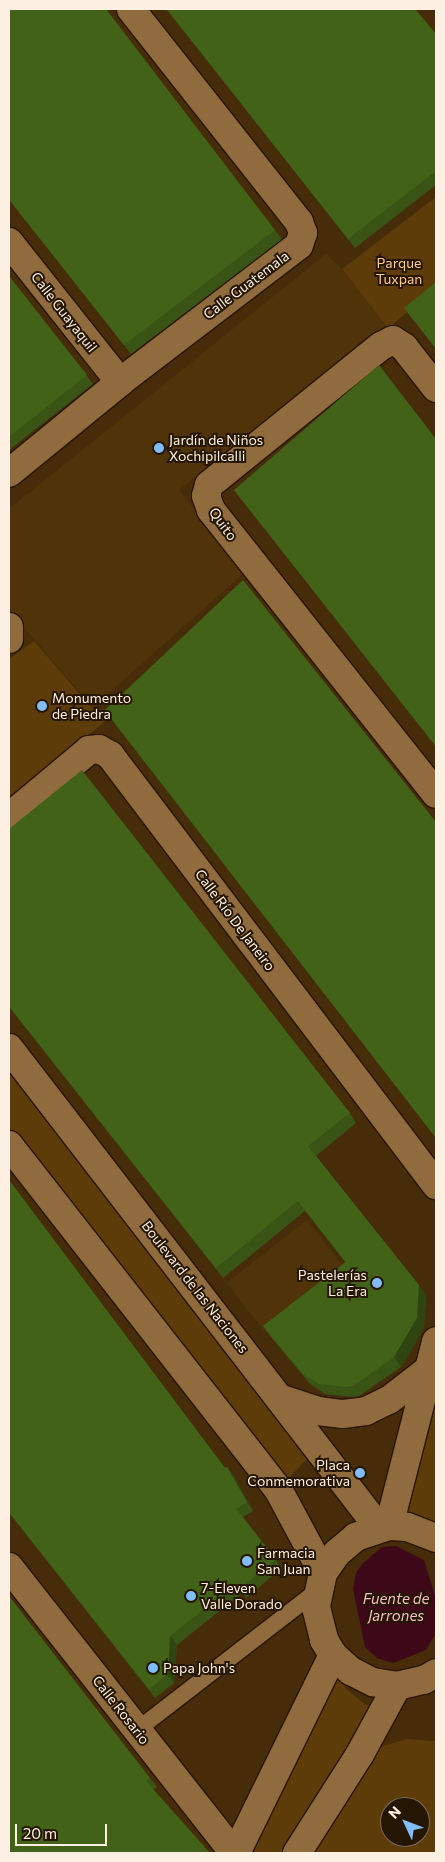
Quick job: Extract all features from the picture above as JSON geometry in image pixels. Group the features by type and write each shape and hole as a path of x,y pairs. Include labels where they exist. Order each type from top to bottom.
{"street":[{"name":"Calle Guatemala","path":"9,473 120,382 299,245 303,233 299,222 131,9"},
{"name":"Calle Guayaquil","path":"9,242 120,382"},
{"name":"Quito","path":"436,388 404,347 393,340 381,346 209,485 206,496 211,510 436,794"},
{"path":"9,627 9,639"},
{"name":"Calle Río De Janeiro","path":"9,817 89,750 99,749 110,754 436,1185"},
{"name":"Boulevard de las Naciones","path":"9,1048 384,1527"},
{"path":"9,1145 279,1491 321,1582"},
{"path":"384,1527 436,1342"},
{"path":"282,1399 318,1411 343,1414 366,1411 389,1400 428,1370"},
{"path":"432,1682 397,1686 366,1679 351,1671 333,1655 318,1624 321,1582 337,1553 356,1537 384,1527 407,1527 436,1538"},
{"name":"Calle Rosario","path":"9,1567 235,1853"},
{"path":"235,1853 333,1655"},
{"path":"297,1853 360,1754 397,1686"}],"lane":[{"path":"137,1730 321,1582"}],"shaded area":[{"name":"Jardín de Niños Xochipilcalli","path":"326,254 342,269 388,328 179,490 245,572 93,707 9,610 9,509"},
{"path":"307,1220 346,1270 265,1332 227,1283"}],"green space":[{"name":"Parque Tuxpan","path":"436,197 436,288 388,328 342,269"},
{"path":"34,641 104,722 9,803 9,659"},
{"path":"9,1053 315,1451 279,1488 9,1140"},
{"path":"436,1348 436,1525 392,1514"},
{"path":"335,1666 346,1689 366,1705 384,1702 360,1753 407,1739 436,1741 436,1853 236,1853"}],"water":[{"name":"Fuente de Jarrones","path":"396,1546 424,1560 436,1599 436,1633 426,1650 393,1663 377,1658 365,1647 353,1589 356,1573 362,1564 382,1547"}],"building":[{"path":"9,9 106,9 275,230 124,345 9,199"},
{"path":"167,9 415,9 436,34 436,171 348,239"},
{"path":"9,276 87,375 9,437"},
{"path":"436,282 436,349 404,308"},
{"path":"379,365 436,439 436,746 234,490"},
{"path":"243,580 436,822 436,1138 105,710"},
{"path":"82,770 350,1113 308,1146 419,1285 417,1318 394,1357 353,1386 319,1384 303,1374 263,1326 346,1262 298,1201 216,1268 9,1006 9,829"},
{"path":"9,1180 225,1468 227,1467 247,1502 236,1509 276,1559 240,1589 236,1584 170,1636 168,1674 149,1689 9,1512"},
{"path":"9,1596 150,1778 146,1781 210,1853 9,1853"}],"place":[{"name":"Jardín de Niños Xochipilcalli","path":"159,448"},
{"name":"Monumento de Piedra","path":"42,706"},
{"name":"Pastelerías La Era","path":"377,1283"},
{"name":"Placa Conmemorativa","path":"360,1473"},
{"name":"Farmacia San Juan","path":"247,1561"},
{"name":"7-Eleven Valle Dorado","path":"191,1596"},
{"name":"Papa John's","path":"153,1668"}]}
